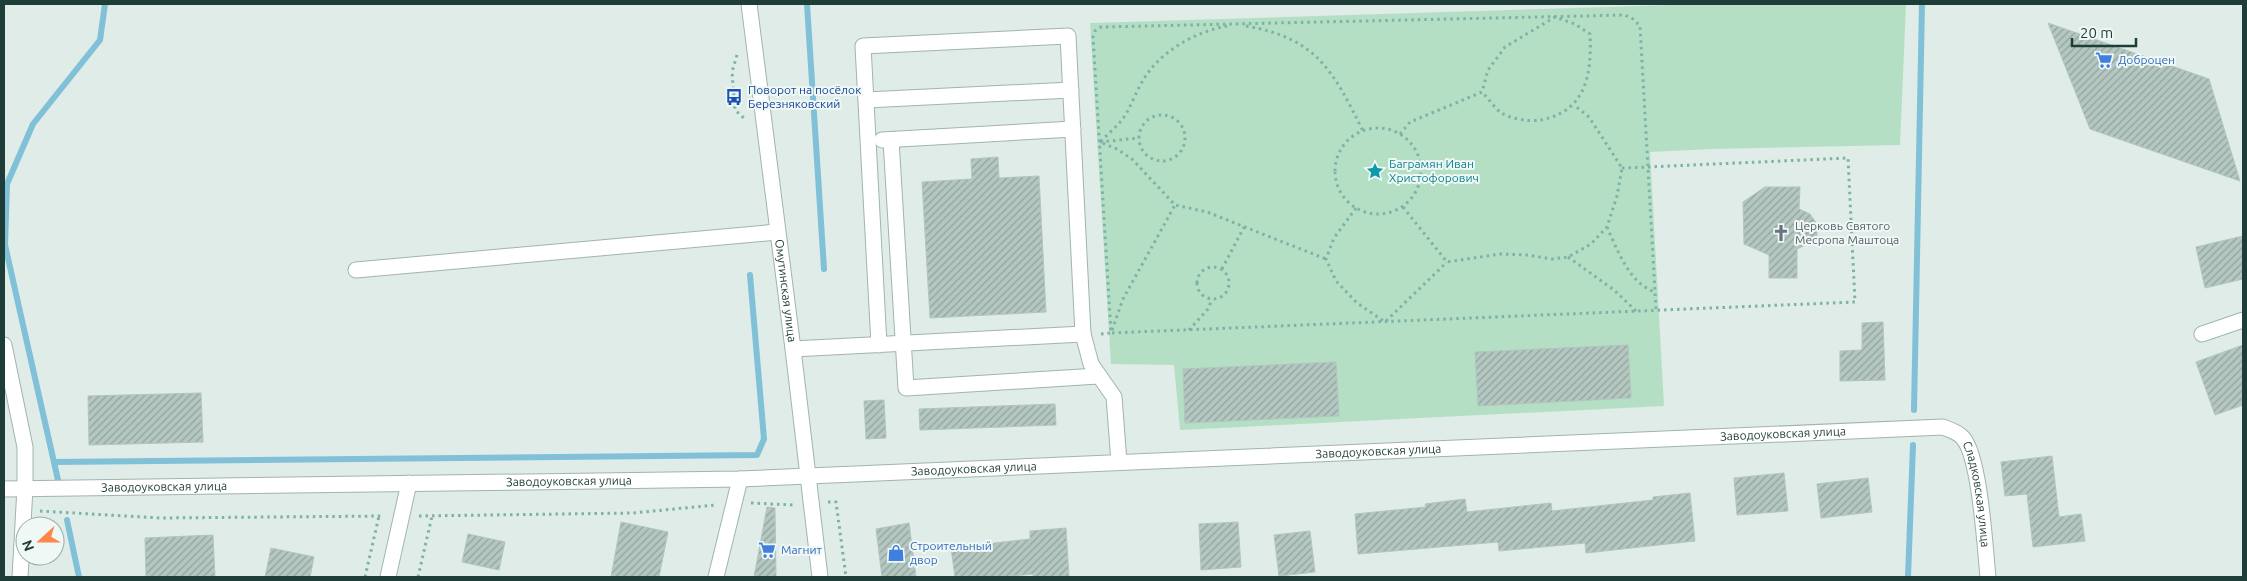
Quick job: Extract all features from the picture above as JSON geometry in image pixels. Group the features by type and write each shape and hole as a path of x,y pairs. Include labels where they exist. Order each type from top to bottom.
{"street":[{"name":"Омутинская улица","path":"749,4 820,577"},
{"path":"879,345 863,46 1068,36 1083,334 1092,364 1098,376 1114,397 1119,462"},
{"path":"866,100 1071,90"},
{"path":"868,141 1072,129"},
{"path":"891,140 906,388 1098,376"},
{"path":"356,270 777,232"},
{"path":"2202,334 2243,320"},
{"path":"793,349 1083,334"},
{"path":"4,345 25,448 25,488 20,577"},
{"name":"Заводоуковская улица","path":"4,489 740,479 1943,427"},
{"name":"Сладковская улица","path":"1943,427 1956,432 1964,439 1974,461 1988,577"},
{"path":"716,577 740,479"},
{"path":"388,577 409,483"}],"path":[{"path":"1112,333 1093,37 1095,31 1100,27 1625,15 1633,19 1640,26 1656,310"},
{"path":"1555,17 1576,24 1590,34 1591,57 1582,90 1574,105 1557,116 1531,121 1500,112 1482,92 1488,70 1505,47 1555,17"},
{"path":"1100,142 1123,119 1142,80 1154,64 1180,44 1210,30 1238,24 1266,29 1287,36 1313,54 1333,75 1346,96 1363,131"},
{"path":"1400,134 1410,122 1482,92"},
{"path":"1385,322 1447,262 1500,254 1528,255 1552,259 1568,257 1591,244 1607,227 1617,196 1622,168 1589,117 1574,105"},
{"path":"1159,115 1174,118 1184,129 1186,137 1185,145 1176,157 1161,161 1147,156 1142,150 1140,138 1141,128 1146,121 1159,115"},
{"path":"1382,129 1400,134 1411,143 1418,156 1421,170 1420,184 1413,197 1403,207 1392,212 1368,213 1356,208 1346,199 1339,187 1336,174 1337,161 1342,148 1351,138 1363,131 1382,129"},
{"path":"1100,142 1140,138"},
{"path":"1100,142 1117,149 1132,159 1175,205 1207,212 1326,258"},
{"path":"1112,333 1855,302 1848,158 1622,168"},
{"path":"1112,333 1123,299 1175,205"},
{"path":"1403,207 1447,262"},
{"path":"1356,208 1334,238 1326,258 1336,281 1357,304 1385,322"},
{"path":"1222,269 1244,227"},
{"path":"1607,227 1627,268 1644,288 1655,292"},
{"path":"1568,257 1614,290 1636,311"},
{"path":"1209,267 1222,269 1228,275 1229,286 1224,295 1212,299 1200,292 1198,277 1200,272 1209,267"},
{"path":"1188,330 1208,309 1212,299"},
{"path":"24,510 161,518 633,514 713,506 735,501 758,504 794,504 795,514"},
{"path":"365,577 379,516"},
{"path":"418,577 432,516"}],"green space":[{"path":"1705,4 1906,4 1900,145 1650,152 1664,406 1180,430 1174,365 1111,364 1090,23"}],"building":[{"path":"2048,23 2209,79 2240,181 2090,129"},
{"path":"998,157 999,178 1039,176 1046,312 930,318 922,182 972,179 971,159"},
{"name":"Церковь Святого Месропа Маштоца","path":"1765,187 1800,187 1799,209 1810,214 1817,224 1817,236 1813,241 1797,249 1797,278 1769,278 1769,255 1744,244 1743,202"},
{"path":"2243,236 2243,279 2205,288 2196,247"},
{"path":"1883,322 1885,380 1840,381 1840,351 1862,350 1862,323"},
{"path":"1628,345 1631,398 1478,406 1475,352"},
{"path":"2243,345 2243,405 2215,415 2196,362"},
{"path":"1336,362 1339,416 1185,423 1183,369"},
{"path":"201,393 203,442 89,445 88,396"},
{"path":"884,400 886,438 866,439 864,401"},
{"path":"1055,404 1056,425 920,430 919,409"},
{"path":"2052,456 2059,517 2081,514 2085,541 2033,547 2027,494 2005,496 2001,462"},
{"path":"1784,473 1788,511 1737,515 1734,478"},
{"path":"1868,478 1872,512 1821,518 1817,484"},
{"path":"1690,493 1695,541 1586,553 1585,543 1499,551 1498,542 1358,554 1355,514 1426,507 1425,504 1465,499 1467,512 1551,503 1552,511 1653,500 1653,497"},
{"name":"Магнит","path":"767,507 775,508 776,577 754,577"},
{"path":"621,522 668,532 659,577 611,577"},
{"path":"1238,522 1241,567 1201,570 1199,524"},
{"name":"Строительный двор","path":"909,523 916,577 882,577 876,529"},
{"path":"1066,528 1069,577 1033,577 1033,574 1002,577 955,577 951,548 1030,539 1030,531"},
{"path":"1310,531 1315,572 1279,576 1274,535"},
{"path":"468,534 505,542 499,570 462,562"},
{"path":"213,535 215,577 146,577 145,538"},
{"path":"271,548 314,557 310,577 265,577"}],"waterway":[{"path":"58,480 5,245 7,184 33,124 100,40 105,4"},
{"path":"807,4 824,269"},
{"path":"1914,410 1922,4"},
{"path":"54,462 757,455 764,439 750,275"},
{"path":"1908,577 1913,445"},
{"path":"67,520 79,577"}],"place":[{"name":"Доброцен","path":"2104,60"},
{"name":"Поворот на посёлок Березняковский","path":"734,97"},
{"name":"Баграмян Иван Христофорович","path":"1375,171"},
{"name":"Церковь Святого Месропа Маштоца","path":"1781,233"},
{"name":"Магнит","path":"767,550"},
{"name":"Строительный двор","path":"896,553"}]}
